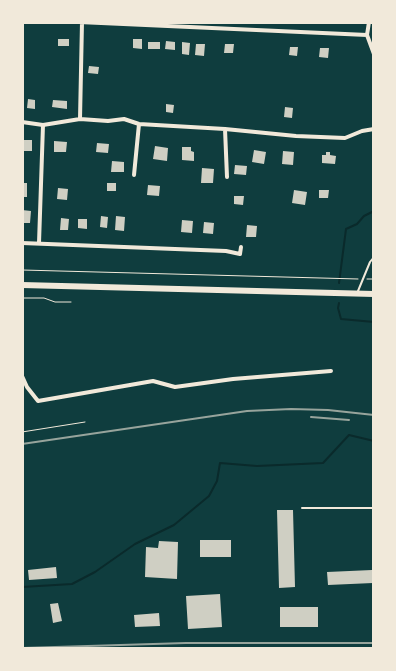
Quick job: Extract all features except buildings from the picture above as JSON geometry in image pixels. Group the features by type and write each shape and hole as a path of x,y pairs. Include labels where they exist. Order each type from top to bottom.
{"highway":[{"path":"22,285 374,294"}],"street":[{"path":"368,22 367,35 374,54"},
{"path":"80,119 81,23 367,35"},
{"path":"22,122 43,124 80,119 108,121 124,119 139,124 345,138 374,128"},
{"path":"38,243 43,124"},
{"path":"134,175 139,124"},
{"path":"224,129 227,177"},
{"path":"22,243 226,251 240,254 241,247"},
{"path":"22,376 25,388 38,401 153,381 175,387 233,379 331,371"}],"lane":[{"path":"357,293 374,257"},
{"path":"302,508 374,508"}],"path":[{"path":"22,270 374,279"},
{"path":"22,298 44,298 55,302 71,302"},
{"path":"22,432 85,422"}],"waterway":[{"path":"339,283 346,229 357,224 364,216 374,211"},
{"path":"339,303 338,308 341,319 374,322"},
{"path":"22,587 72,584 95,572 135,544 174,525 209,496 217,481 220,463 257,466 323,463 349,435 374,441"}],"railway":[{"path":"22,444 247,411 328,410 374,415"},
{"path":"311,417 349,420"},
{"path":"22,648 186,643 374,643"}]}
